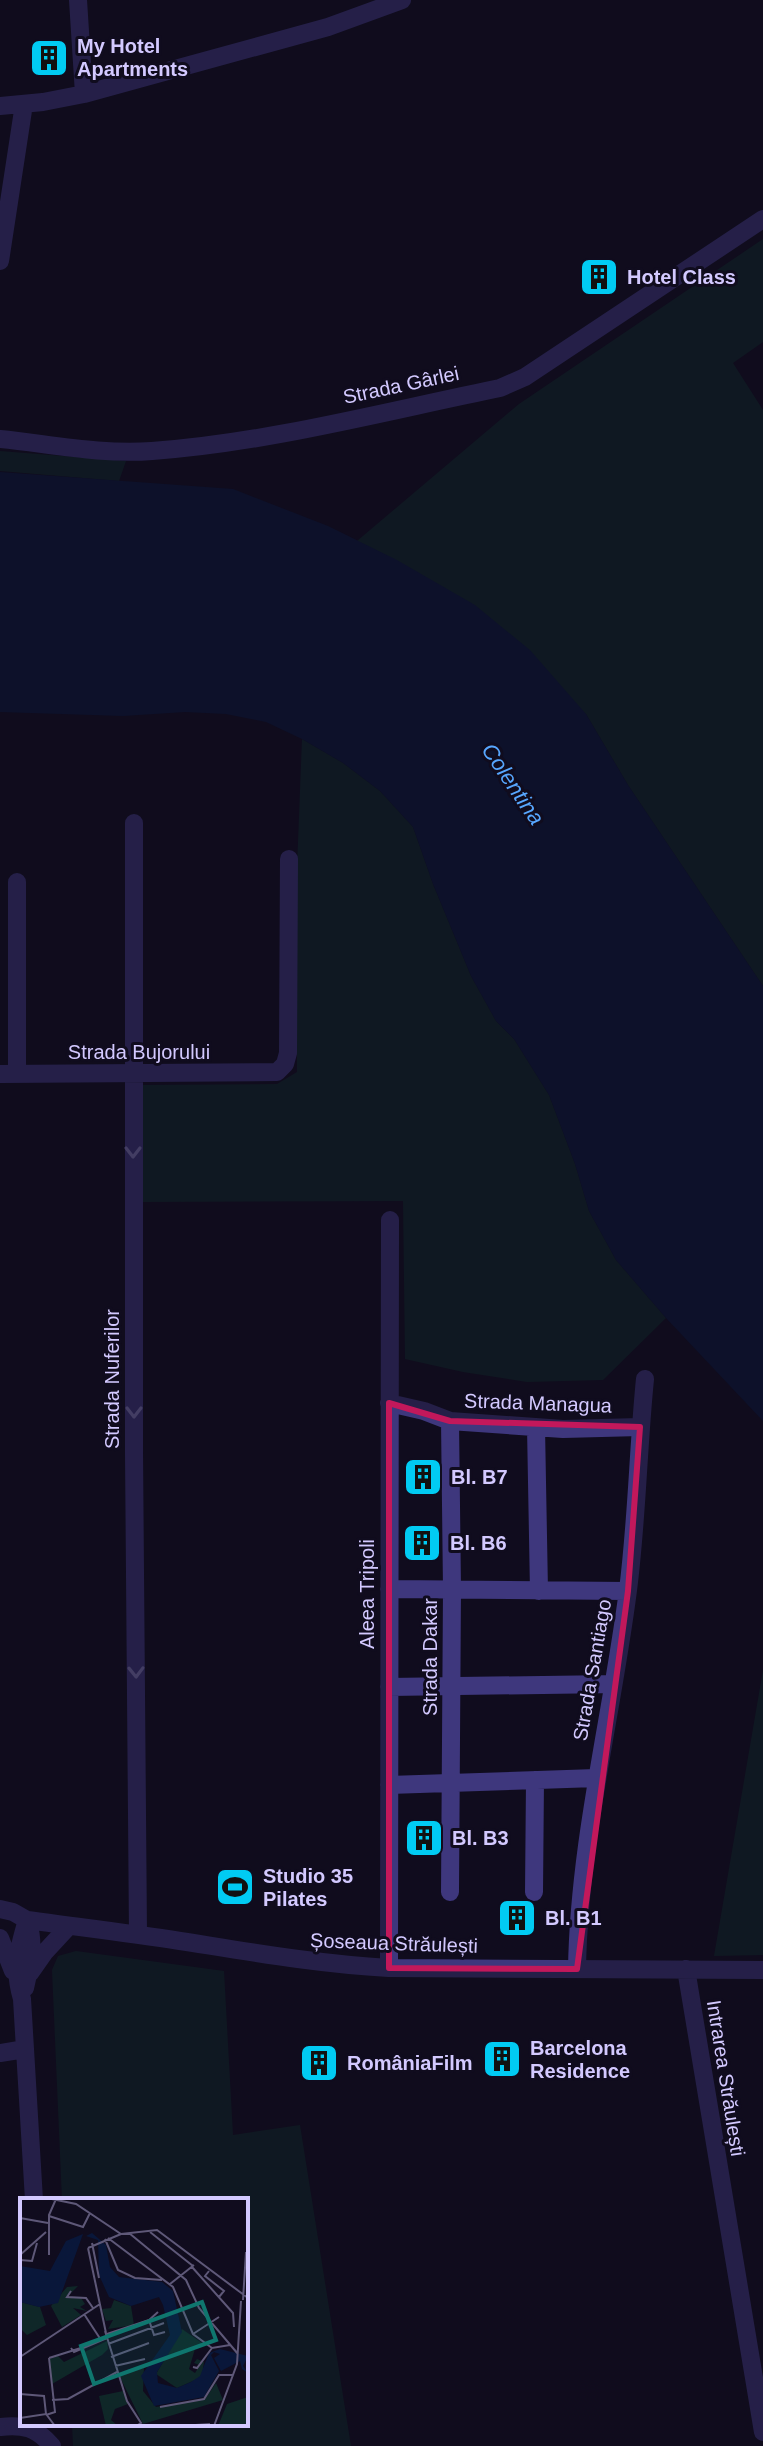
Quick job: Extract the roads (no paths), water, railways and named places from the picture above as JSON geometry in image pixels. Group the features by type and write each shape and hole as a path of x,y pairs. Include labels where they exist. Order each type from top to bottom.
{"street":[{"path":"78,0 84,94"},
{"path":"0,106 84,94 328,27 402,0"},
{"path":"0,261 24,104"},
{"name":"Strada Gârlei","path":"0,439 118,451 151,451 265,435 500,388 525,377 763,219"},
{"name":"Strada Nuferilor","path":"134,823 132,1074 138,1935"},
{"name":"Strada Bujorului","path":"9,1074 277,1072 285,1064 288,1053 289,859"},
{"path":"9,1074 17,882"},
{"name":"Aleea Tripoli","path":"389,1968 390,1220"},
{"name":"Strada Santiago","path":"577,1969 582,1894 596,1778 628,1591 645,1379"},
{"name":"Strada Managua","path":"389,1403 450,1421 536,1427 640,1427"},
{"name":"Strada Dakar","path":"450,1421 450,1892"},
{"path":"536,1427 539,1591"},
{"path":"389,1589 628,1591"},
{"path":"389,1687 612,1684"},
{"path":"389,1785 596,1778"},
{"path":"534,1892 535,1780"},
{"name":"Șoseaua Străulești","path":"0,1909 27,1920 279,1958 389,1968 763,1970"},
{"path":"27,1920 17,1959 22,1979 34,2198"},
{"name":"Șoseaua Străulești","path":"0,1929 16,1928 27,1920"},
{"path":"22,1979 69,1926"},
{"path":"0,1938 22,1979"},
{"name":"Intrarea Străulești","path":"686,1969 763,2432"},
{"path":"0,2053 25,2049"},
{"path":"25,2426 41,2434 52,2446"},
{"path":"49,2426 52,2446"}],"water":[{"name":"Colentina","path":"0,472 233,489 328,526 397,560 475,605 530,650 586,714 628,785 763,986 763,1421 616,1260 589,1211 549,1095 514,1039 496,1021 471,976 413,827 380,791 343,763 266,722 226,714 185,712 123,716 0,712"}],"place":[{"name":"My Hotel Apartments","path":"49,58"},
{"name":"Hotel Class","path":"599,277"},
{"name":"Bl. B7","path":"423,1477"},
{"name":"Bl. B6","path":"422,1543"},
{"name":"Bl. B3","path":"424,1838"},
{"name":"Studio 35 Pilates","path":"235,1887"},
{"name":"Bl. B1","path":"517,1918"},
{"name":"Barcelona Residence","path":"502,2059"},
{"name":"RomâniaFilm","path":"319,2063"}]}
